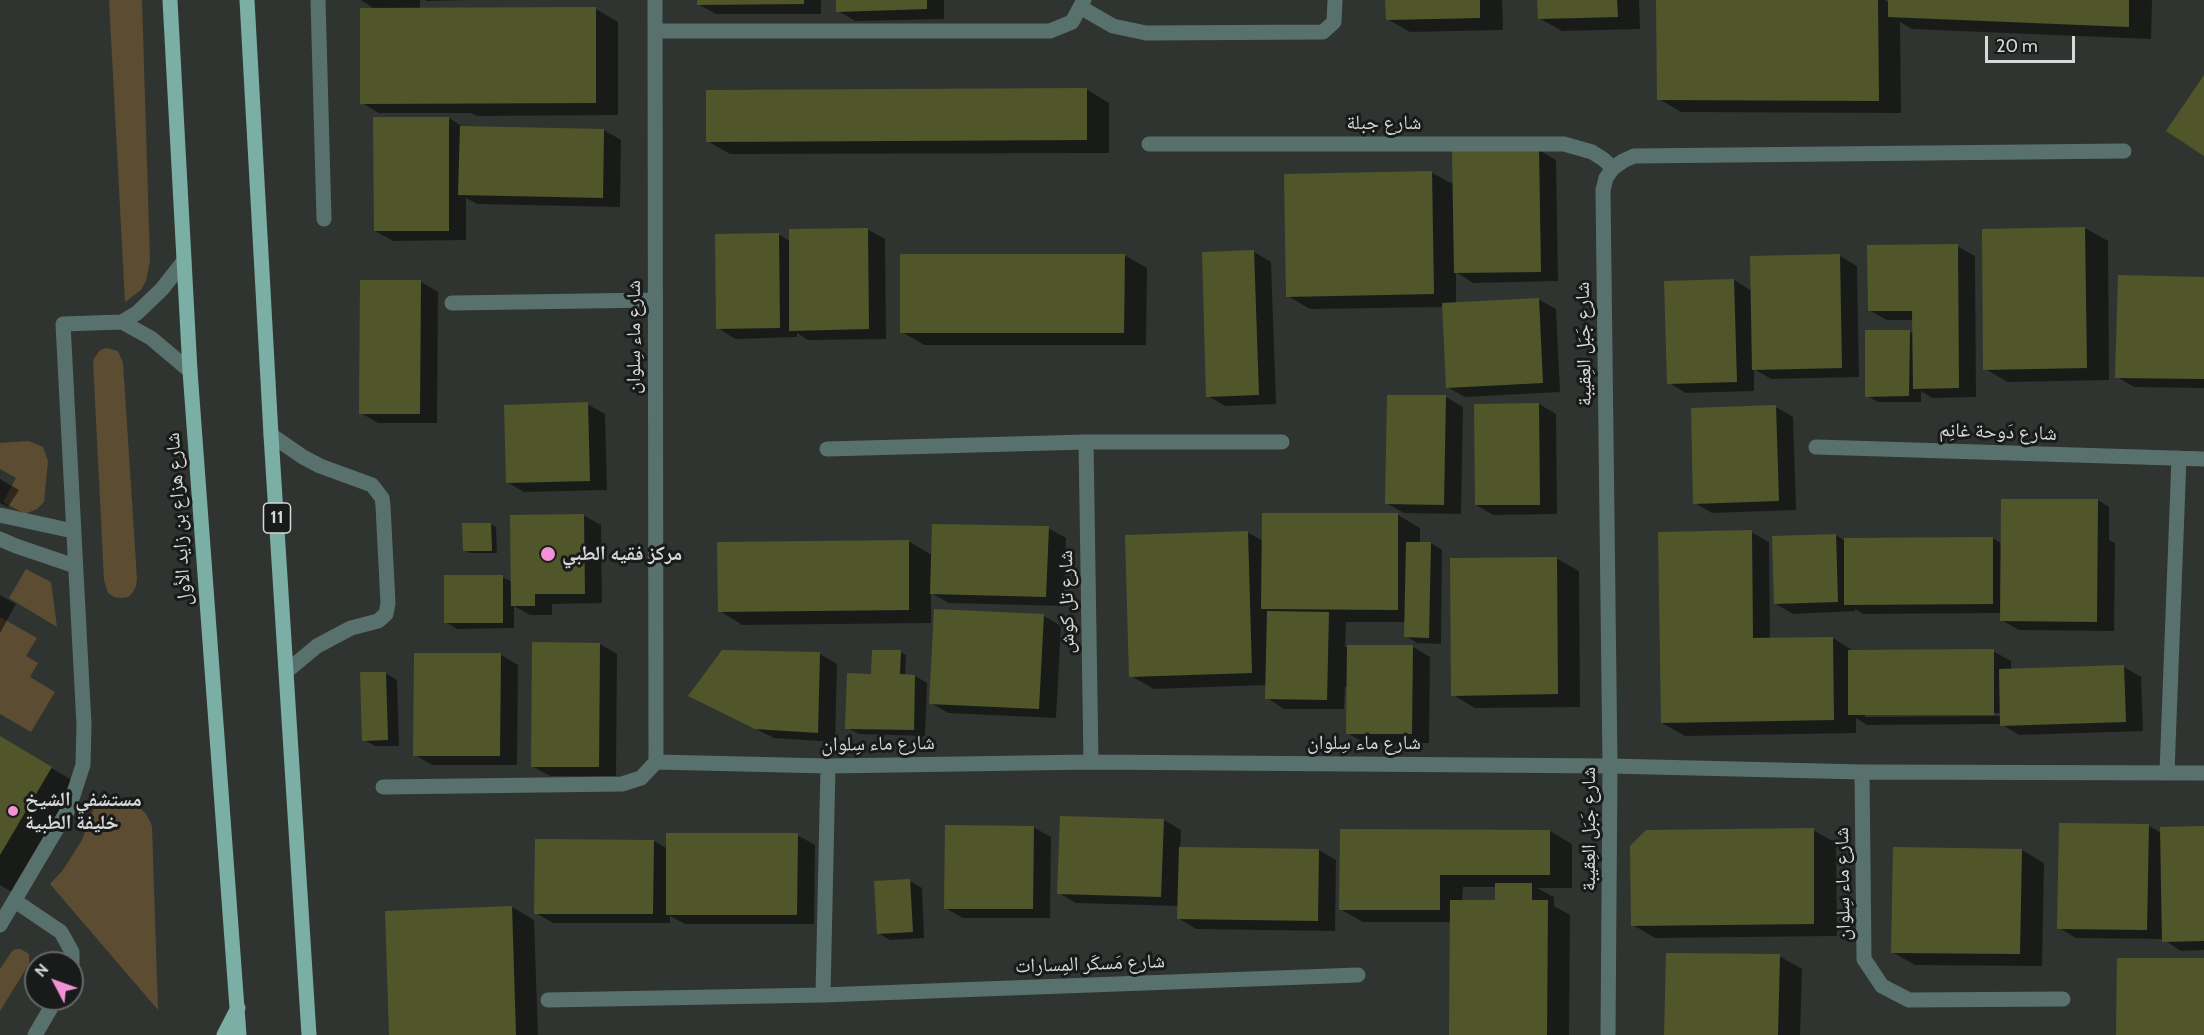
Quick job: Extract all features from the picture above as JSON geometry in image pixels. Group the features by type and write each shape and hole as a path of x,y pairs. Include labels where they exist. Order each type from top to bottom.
{"main road":[{"name":"شارع هزاع بن زايد الأول","path":"170,0 190,371 239,1035"},
{"name":"11","path":"247,0 271,435 309,1035"},
{"path":"224,1035 238,1008"}],"street":[{"path":"318,0 324,219"},
{"name":"شارع ماء سِلوان","path":"655,0 656,762 828,766 1091,762 1610,766 1862,772 2204,773"},
{"path":"655,31 1050,31 1072,22 1082,4 1113,26 1146,33 1323,32 1334,22 1335,0"},
{"name":"شارع جبلة","path":"1149,144 1564,144 1592,152 1613,168"},
{"path":"1613,168 1634,156 2124,151"},
{"name":"شارع جَبَل العِقيبة","path":"1608,1035 1610,766 1603,190 1606,178 1613,168"},
{"path":"0,923 69,808 83,765 84,725 63,324 122,322 137,313 162,289 184,261"},
{"path":"452,303 655,300"},
{"path":"122,322 151,338 190,371"},
{"path":"271,435 320,466 372,485 382,498 388,603 386,614 378,621 351,628 317,645 287,671"},
{"path":"827,449 1086,442 1282,442"},
{"name":"شارع تل كوش","path":"1086,442 1091,762"},
{"name":"شارع دَوحة غانِم","path":"1816,447 2204,459"},
{"path":"2168,772 2179,458"},
{"path":"0,515 73,531"},
{"path":"0,539 75,566"},
{"path":"383,787 622,784 641,778 656,762"},
{"path":"823,995 828,766"},
{"name":"شارع ماء سِلوان","path":"1862,772 1864,959 1882,986 1909,999 2063,999"},
{"path":"15,901 61,932 71,951"},
{"name":"شارع مَسكَر المِسارات","path":"548,1000 823,995 1358,975"},
{"path":"35,1035 49,1011"}],"shaded area":[{"path":"109,0 142,0 150,261 146,281 141,290 125,302"},
{"path":"106,348 118,351 123,363 137,579 133,592 128,597 121,598 108,593 104,580 93,360 100,350"},
{"path":"29,441 43,447 48,461 44,502 37,509 25,514 3,502 16,478 0,469 0,443"},
{"path":"26,569 51,582 57,627 9,598"},
{"path":"0,617 37,638 26,656 38,663 30,677 55,692 31,732 0,714"},
{"path":"127,804 141,809 152,826 158,1010 50,884 63,870 82,840 95,805"},
{"path":"21,949 24,951 24,972 0,1011 0,969 12,951"}],"building":[{"path":"697,0 804,0 804,4 697,5"},
{"path":"836,0 927,0 927,9 836,12"},
{"path":"1385,0 1480,0 1480,18 1386,20"},
{"path":"1537,0 1617,0 1618,17 1538,19"},
{"path":"1656,0 1878,0 1879,101 1657,100"},
{"path":"1888,0 2129,0 2129,27 1888,17"},
{"path":"596,7 596,103 360,104 360,8"},
{"path":"2204,75 2204,156 2166,131"},
{"path":"1087,88 1087,140 706,142 706,90"},
{"path":"373,117 449,117 449,231 374,231"},
{"path":"460,126 604,129 603,198 458,195"},
{"path":"1539,149 1541,272 1454,273 1452,150"},
{"path":"1432,171 1434,294 1286,297 1284,174"},
{"path":"2085,227 2087,368 1983,370 1982,229"},
{"path":"868,228 869,329 789,331 789,229"},
{"path":"779,233 780,328 716,329 715,234"},
{"path":"1958,244 1959,388 1913,389 1912,311 1868,311 1867,245"},
{"path":"1254,250 1259,395 1206,397 1202,252"},
{"path":"900,254 1125,254 1124,333 900,333"},
{"path":"1840,254 1842,368 1752,370 1750,256"},
{"path":"2118,275 2204,277 2204,379 2115,378"},
{"path":"1734,279 1737,382 1667,384 1664,281"},
{"path":"360,280 421,280 420,414 359,414"},
{"path":"1539,298 1543,383 1446,388 1442,303"},
{"path":"1865,330 1910,330 1909,396 1865,397"},
{"path":"1387,395 1446,395 1444,505 1385,504"},
{"path":"588,402 590,481 506,483 504,405"},
{"path":"1539,403 1540,505 1475,505 1474,404"},
{"path":"1776,405 1779,501 1693,504 1691,408"},
{"path":"2001,499 2098,499 2097,622 2000,621"},
{"path":"1262,513 1398,513 1398,610 1261,609"},
{"name":"مركز فقيه الطبي","path":"584,514 585,594 535,594 535,606 511,606 510,515"},
{"path":"462,523 491,523 492,551 463,551"},
{"path":"932,524 1049,526 1046,597 930,594"},
{"path":"1752,530 1753,638 1833,637 1834,720 1661,723 1658,532"},
{"path":"1248,531 1252,673 1129,677 1125,535"},
{"path":"1836,534 1838,602 1774,604 1772,536"},
{"path":"1993,537 1993,604 1844,605 1844,538"},
{"path":"909,540 909,610 718,612 717,542"},
{"path":"1406,542 1431,542 1429,638 1404,637"},
{"path":"1557,557 1558,694 1451,696 1450,558"},
{"path":"444,575 503,575 503,623 444,623"},
{"path":"934,609 1044,614 1039,709 929,704"},
{"path":"1267,611 1329,612 1327,700 1265,699"},
{"path":"532,642 600,643 599,767 531,767"},
{"path":"1347,645 1413,645 1412,734 1346,734"},
{"path":"1994,649 1994,715 1848,715 1848,650"},
{"path":"722,650 820,652 818,733 755,729 688,696"},
{"path":"872,650 901,650 900,674 915,675 914,730 845,729 847,673 871,674"},
{"path":"414,653 501,653 500,756 413,756"},
{"path":"2124,665 2126,722 2000,726 1999,669"},
{"path":"360,672 386,672 388,740 362,741"},
{"name":"مستشفي الشيخ خليفة الطبية","path":"0,736 52,767 0,855"},
{"path":"1060,816 1164,819 1161,897 1057,894"},
{"path":"2059,823 2149,824 2147,930 2057,929"},
{"path":"945,825 1034,826 1033,909 944,909"},
{"path":"2204,826 2204,941 2162,942 2160,827"},
{"path":"1814,828 1814,924 1631,926 1630,846 1646,830"},
{"path":"1340,829 1550,830 1550,875 1440,875 1440,910 1339,910"},
{"path":"666,833 798,833 797,915 666,915"},
{"path":"535,839 654,840 653,914 534,914"},
{"path":"1179,847 1319,849 1318,921 1177,919"},
{"path":"1893,847 2022,849 2020,954 1891,953"},
{"path":"910,879 913,932 877,934 874,881"},
{"path":"1495,883 1532,883 1532,900 1548,900 1547,1035 1449,1035 1450,900 1495,900"},
{"path":"512,906 516,1035 389,1035 385,911"},
{"path":"1666,953 1780,954 1778,1035 1664,1035"},
{"path":"2117,958 2204,958 2204,1035 2116,1035"}],"place":[{"name":"مركز فقيه الطبي","path":"548,554"},
{"name":"مستشفي الشيخ خليفة الطبية","path":"13,811"}]}
